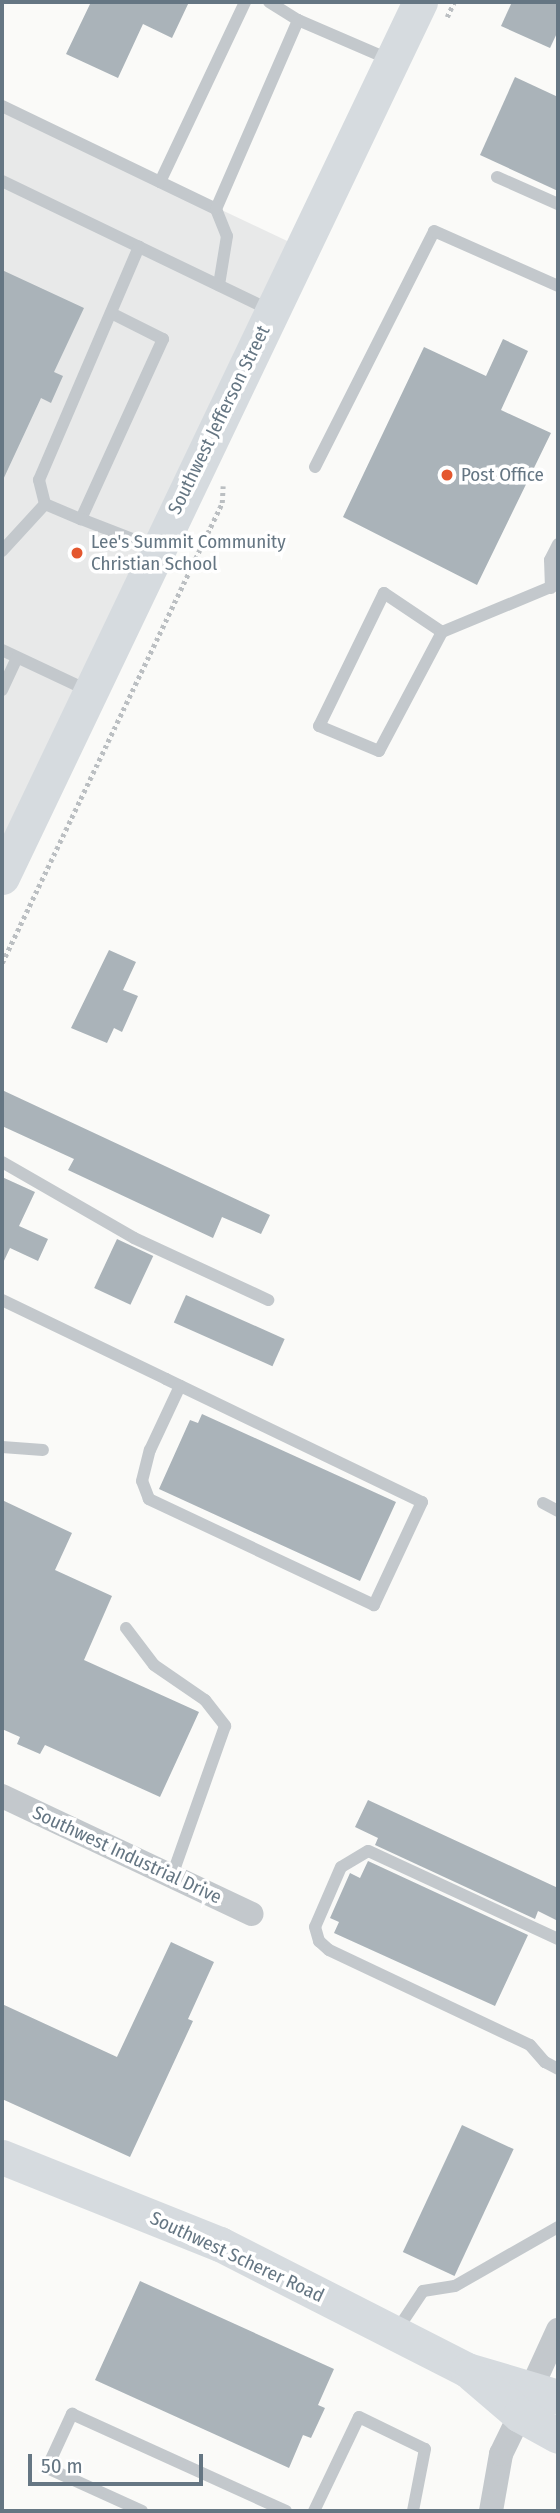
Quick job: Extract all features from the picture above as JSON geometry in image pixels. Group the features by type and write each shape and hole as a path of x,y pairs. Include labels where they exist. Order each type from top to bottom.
{"street":[{"name":"Southwest Jefferson Street","path":"2,877 392,60 432,12"},
{"name":"Southwest Industrial Drive","path":"2,1796 252,1914"},
{"name":"Southwest Scherer Road","path":"2,2157 219,2244 467,2370 537,2400 558,2436"},
{"path":"491,2511 501,2454 537,2400 558,2330"}],"lane":[{"path":"160,182 245,2"},
{"path":"269,2 298,20 392,60"},
{"path":"216,209 298,20"},
{"path":"2,106 216,209 227,236 219,285"},
{"path":"497,177 558,204"},
{"path":"2,181 271,311"},
{"path":"315,467 434,231 558,286"},
{"path":"45,505 40,480 113,314 139,247"},
{"path":"81,519 163,339 113,314"},
{"path":"45,505 158,549"},
{"path":"2,551 45,505"},
{"path":"442,632 384,593 319,726 379,751 442,632 555,586 550,560 558,544"},
{"path":"2,650 89,691"},
{"path":"2,691 17,658"},
{"path":"2,1162 134,1238 268,1300"},
{"path":"2,1300 180,1385 422,1502 374,1605 149,1499 142,1481 150,1450 180,1385"},
{"path":"2,1447 43,1450"},
{"path":"543,1503 558,1511"},
{"path":"127,1628 154,1665 205,1700 225,1726 172,1876"},
{"path":"558,1939 368,1851 341,1867 315,1927 319,1941 330,1950 530,2045 545,2062 558,2069"},
{"path":"395,2334 423,2291 455,2286 558,2227"},
{"path":"142,2511 47,2468 72,2414 286,2511"},
{"path":"314,2511 359,2417 425,2449 413,2511"}],"path":[{"path":"432,12 454,2"},
{"path":"2,964 222,503 229,473"}],"shaded area":[{"name":"Lee's Summit Community Christian School","path":"2,106 302,248 2,858"}],"building":[{"path":"91,2 189,2 172,38 143,24 118,78 66,54"},
{"path":"512,2 558,2 558,31 550,48 501,26"},
{"path":"515,77 558,97 558,191 480,155"},
{"path":"2,270 84,308 54,372 63,376 51,403 41,398 2,482"},
{"name":"Post Office","path":"503,339 528,351 501,410 551,433 477,585 343,517 424,347 486,376"},
{"path":"109,950 136,962 123,990 138,996 122,1032 114,1028 107,1043 71,1028"},
{"path":"2,1090 270,1215 261,1234 222,1217 213,1238 68,1170 74,1159 2,1126"},
{"path":"2,1177 35,1192 19,1226 48,1239 38,1261 10,1248 2,1265"},
{"path":"117,1239 153,1256 130,1305 94,1288"},
{"path":"186,1295 285,1339 272,1366 174,1322"},
{"path":"202,1414 396,1502 360,1581 159,1489 190,1420 198,1423"},
{"path":"2,1500 72,1533 55,1570 112,1596 84,1660 199,1712 160,1797 45,1745 40,1754 17,1744 20,1737 2,1729"},
{"path":"368,1800 558,1888 558,1921 538,1911 535,1919 375,1845 378,1838 355,1827"},
{"path":"368,1861 528,1935 495,2006 334,1933 339,1922 330,1918 350,1873 360,1878"},
{"path":"171,1942 214,1962 188,2019 193,2021 130,2157 2,2099 2,2004 117,2057"},
{"path":"462,2125 514,2149 454,2276 403,2252"},
{"path":"140,2281 334,2369 318,2405 325,2408 311,2438 303,2435 289,2468 95,2380"}],"place":[{"name":"Post Office","path":"447,475"},
{"name":"Lee's Summit Community Christian School","path":"77,553"}]}
